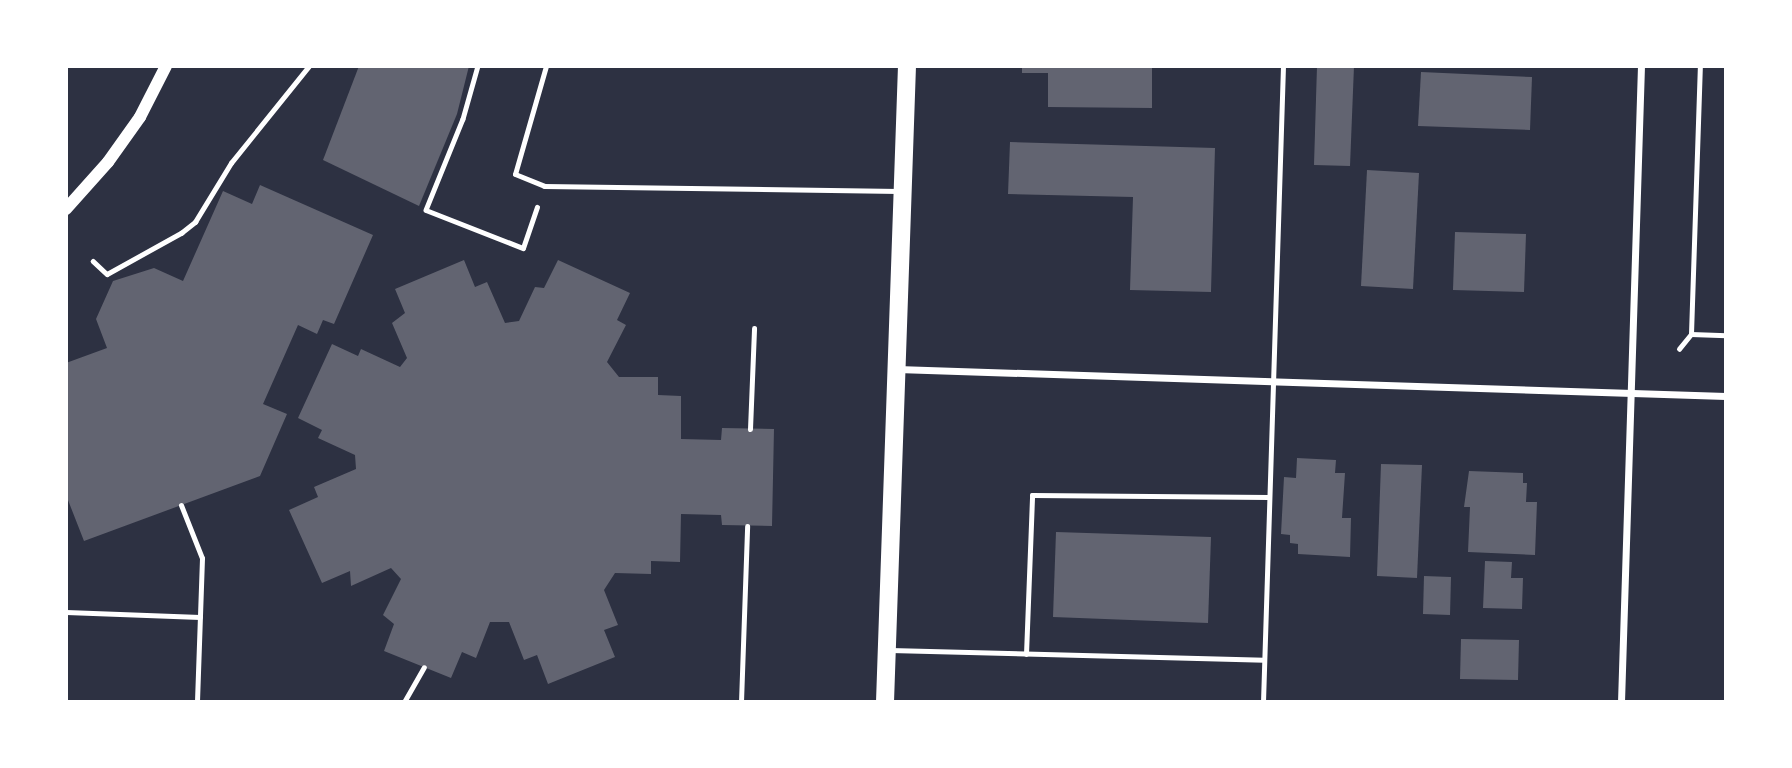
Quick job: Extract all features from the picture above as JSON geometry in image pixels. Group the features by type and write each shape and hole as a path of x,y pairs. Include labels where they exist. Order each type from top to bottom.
{"main road":[{"path":"885,702 907,66"}],"street":[{"path":"68,207 108,162 140,117 166,66"},
{"path":"1621,702 1641,66"},
{"path":"896,369 1726,396"}],"lane":[{"path":"546,66 515,174 544,186 902,191"},
{"path":"1263,702 1283,66"},
{"path":"750,429 754,328"},
{"path":"1026,654 1032,495 1269,497"},
{"path":"181,505 202,558 197,702"},
{"path":"741,702 747,526"},
{"path":"66,612 200,617"},
{"path":"887,650 1264,660"},
{"path":"404,702 424,667"}],"path":[{"path":"93,261 107,274 181,233 195,222 231,163 309,66"},
{"path":"478,66 463,119 425,210 523,248 544,186"},
{"path":"1679,349 1691,334 1700,66"},
{"path":"1691,334 1726,335"}],"building":[{"path":"359,66 469,66 457,114 419,206 323,160"},
{"path":"1022,66 1152,66 1152,108 1048,107 1048,73 1022,73"},
{"path":"1317,66 1354,66 1350,166 1314,165"},
{"path":"1421,72 1532,77 1530,130 1418,126"},
{"path":"1010,142 1215,148 1211,292 1130,290 1133,197 1008,194"},
{"path":"1367,170 1419,173 1413,289 1361,286"},
{"path":"260,185 373,235 334,324 323,320 317,334 298,325 263,404 287,414 260,476 84,541 66,495 66,363 107,348 96,319 113,281 154,268 183,281 223,191 252,204"},
{"path":"1455,232 1526,234 1524,292 1453,290"},
{"path":"464,260 475,287 487,282 505,323 519,321 535,287 544,288 558,260 630,293 617,320 626,325 607,362 619,377 658,377 658,395 681,396 681,439 721,440 722,428 774,429 772,526 722,525 721,515 681,514 680,562 651,561 651,574 615,573 604,590 618,625 604,630 615,657 548,684 537,655 524,660 509,622 490,622 476,658 462,652 451,678 384,651 394,624 383,615 401,579 391,568 351,586 350,571 322,583 289,510 318,497 314,487 356,469 355,455 318,438 322,430 298,418 332,344 358,356 361,349 400,367 407,358 392,323 405,313 395,289"},
{"path":"1297,458 1336,460 1335,473 1345,473 1342,518 1351,518 1350,557 1298,554 1298,544 1290,543 1290,535 1281,534 1284,477 1296,478"},
{"path":"1381,464 1422,465 1417,578 1377,576"},
{"path":"1469,471 1523,473 1523,483 1527,483 1526,502 1537,502 1535,555 1468,552 1470,507 1464,507"},
{"path":"1056,532 1211,537 1208,623 1053,617"},
{"path":"1485,561 1512,562 1511,578 1523,578 1522,609 1483,608"},
{"path":"1424,576 1451,577 1450,615 1423,614"},
{"path":"1461,639 1519,640 1518,680 1460,679"}]}
